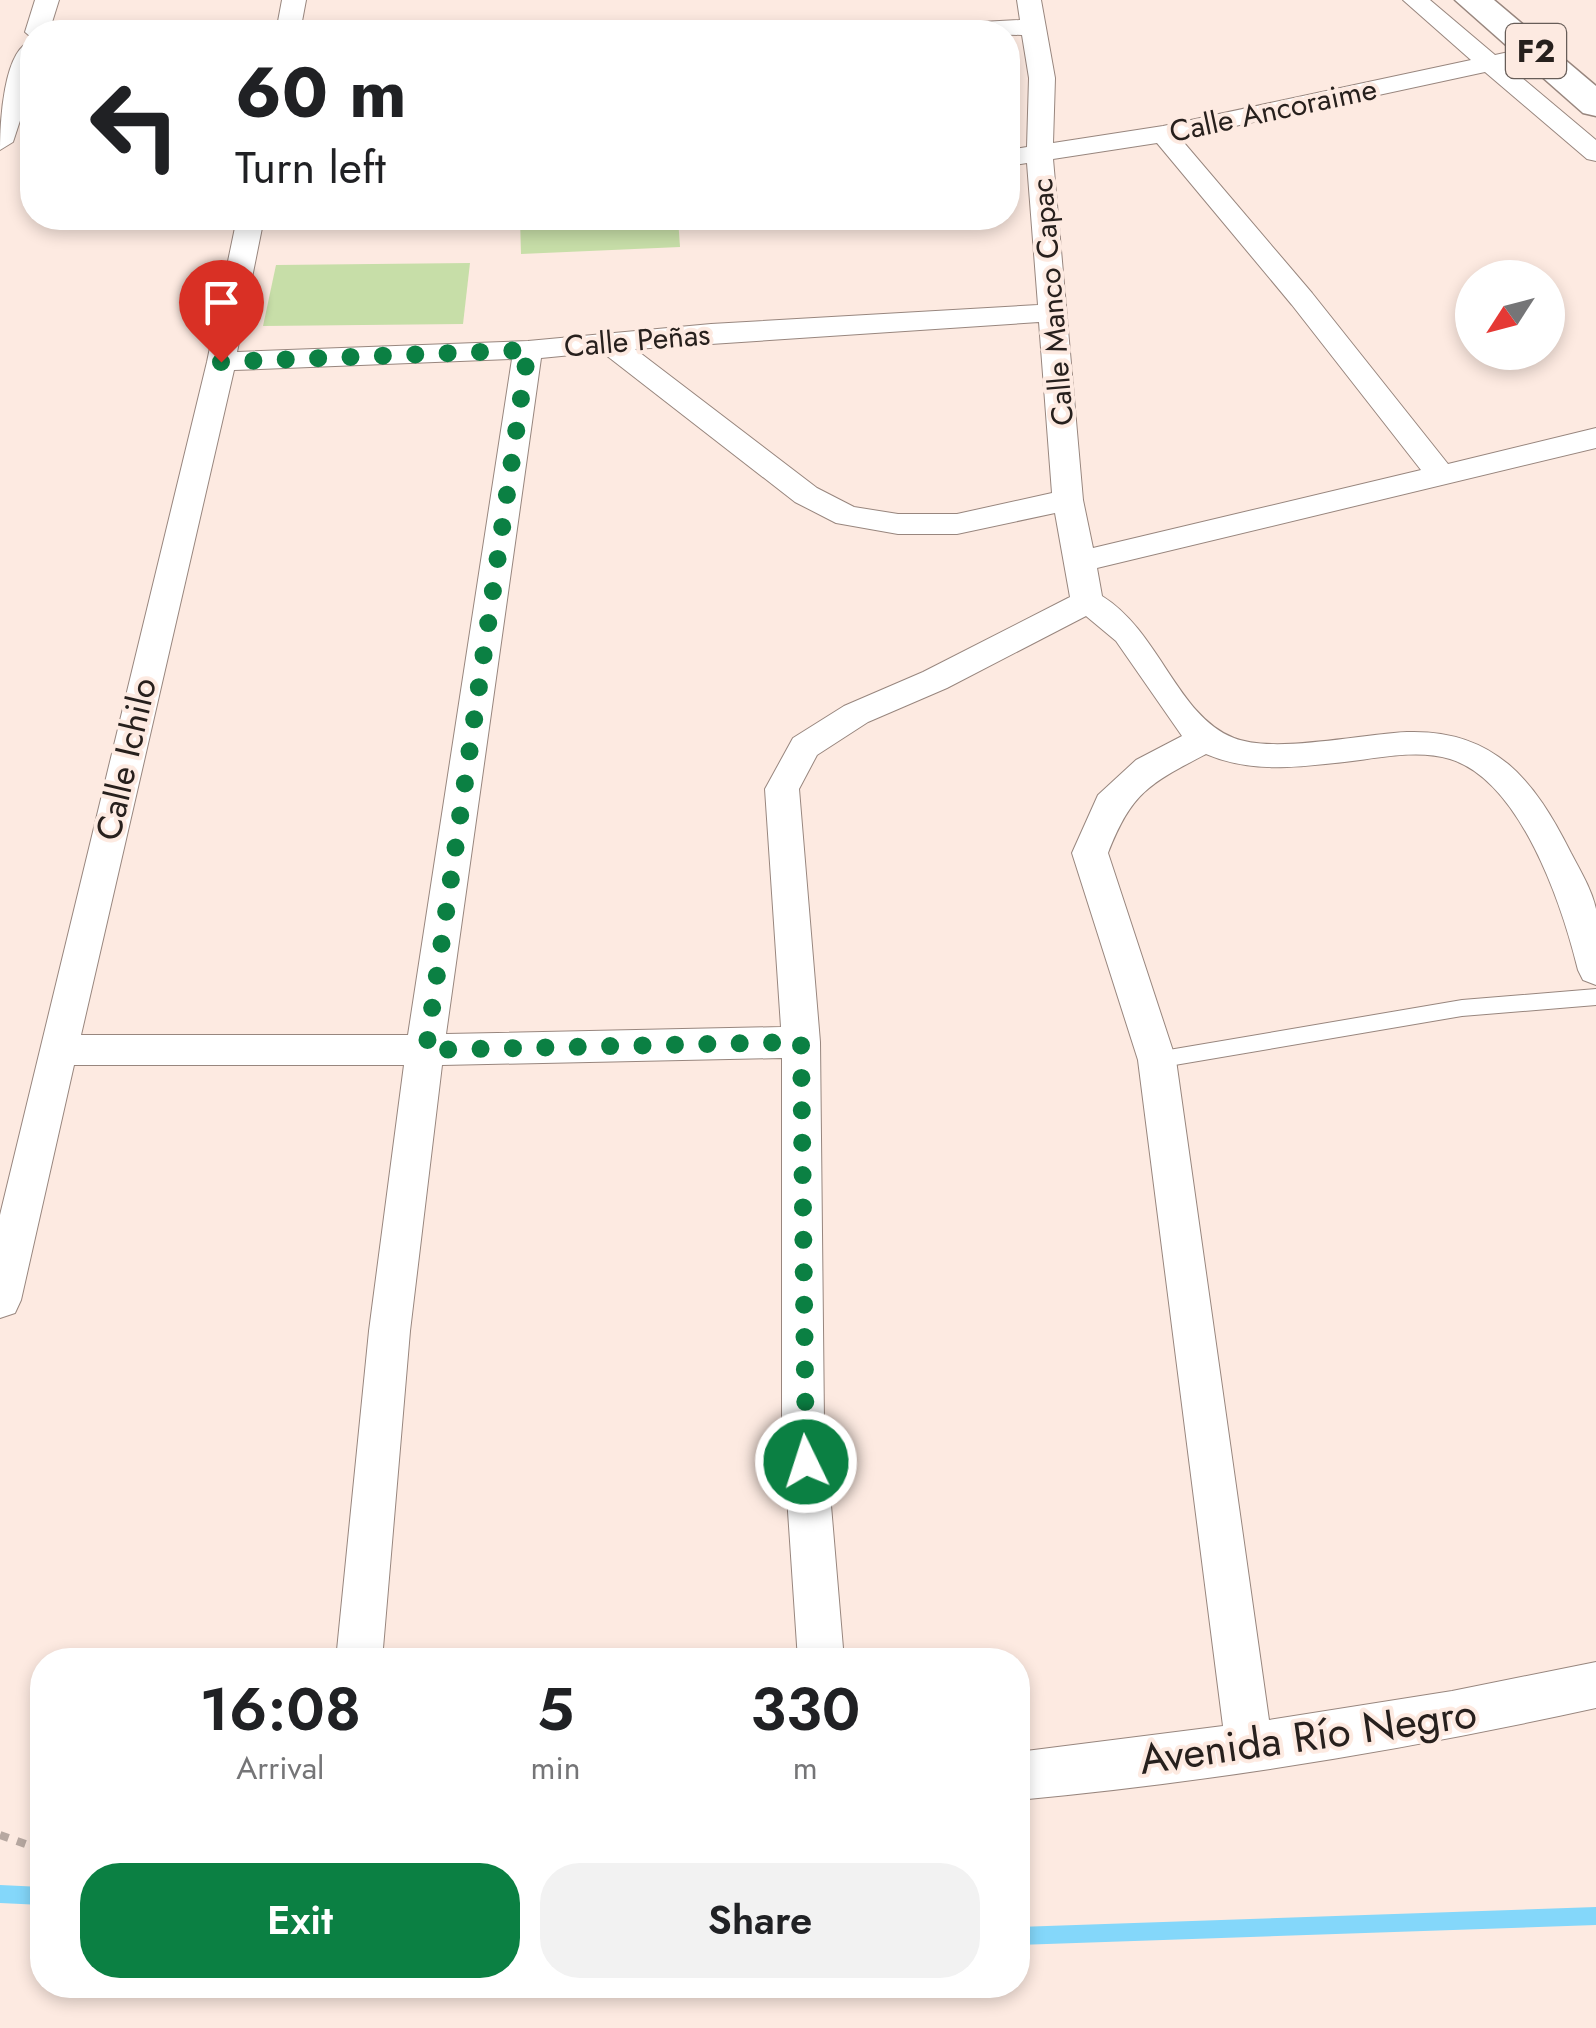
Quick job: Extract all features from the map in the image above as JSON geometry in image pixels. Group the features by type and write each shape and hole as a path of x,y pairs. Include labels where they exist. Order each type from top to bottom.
{"highway":[{"name":"F2","path":"1474,0 1596,105"},
{"name":"F2","path":"1523,0 1596,61"}],"street":[{"path":"1414,0 1596,153"},
{"path":"993,20 1032,13"},
{"name":"Calle Manco Capac","path":"1032,13 1042,78 1040,155 1068,500 1087,602"},
{"name":"Calle Ancoraime","path":"1020,157 1163,134 1537,52"},
{"path":"14,126 20,100"},
{"path":"1163,134 1302,299 1440,474"},
{"name":"Calle Ichilo","path":"0,1300 14,1180 56,1050 221,362 248,230"},
{"name":"Calle Peñas","path":"221,362 528,350 712,333 1053,314"},
{"path":"609,343 806,495 847,516 898,524 957,524 1068,500"},
{"path":"360,1648 374,1456 426,1050 528,350"},
{"path":"1082,561 1596,438"},
{"path":"820,1648 803,1422 801,1042 782,789 805,747 856,714 935,680 1087,602 1123,625 1184,717 1206,739 1221,747 1258,756 1437,745 1473,752 1489,761 1508,779 1564,873 1588,931 1596,970"},
{"path":"1206,739 1148,769 1110,804 1090,853 1156,1060 1249,1748"},
{"path":"56,1050 426,1050 801,1042"},
{"name":"Avenida Río Negro","path":"1030,1775 1249,1748 1480,1712 1596,1684"}],"lane":[{"path":"1156,1060 1260,1046 1462,1008 1596,997"}],"path":[{"path":"0,1835 30,1846"}],"green space":[{"path":"520,230 679,230 680,247 521,254"},
{"path":"470,263 463,324 263,326 276,265"}],"waterway":[{"path":"0,1894 30,1895"},
{"path":"1030,1936 1596,1916"}],"route":[{"path":"221,362 528,350 426,1050 801,1042 806,1462"}]}
